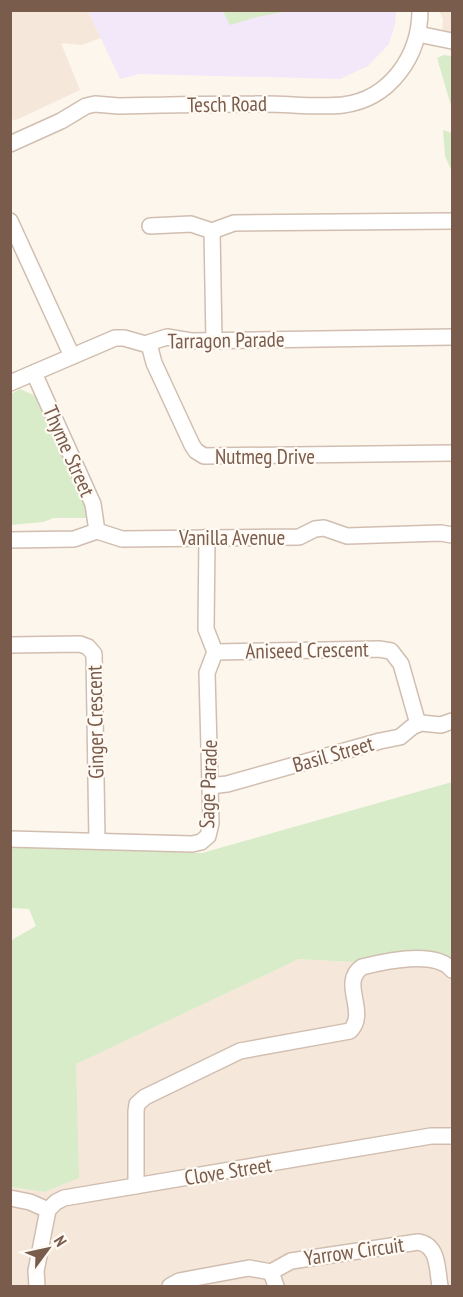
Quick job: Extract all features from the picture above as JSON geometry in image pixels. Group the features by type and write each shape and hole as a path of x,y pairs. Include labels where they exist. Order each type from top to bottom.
{"street":[{"name":"Tesch Road","path":"10,144 61,121 82,107 95,104 304,106 353,103 377,92 395,78 408,60 418,34 420,10"},
{"path":"418,34 453,41"},
{"path":"10,221 72,356"},
{"path":"150,226 190,224 212,231 234,223 453,221"},
{"path":"212,231 214,341"},
{"name":"Tarragon Parade","path":"10,383 115,338 149,344 167,337 187,341 214,341 453,337"},
{"name":"Nutmeg Drive","path":"149,344 154,363 192,445 204,456 453,453"},
{"name":"Thyme Street","path":"34,373 93,504 97,531"},
{"name":"Vanilla Avenue","path":"97,531 122,539 299,537 315,529 324,528 346,536 441,533 453,535"},
{"path":"10,540 74,539 97,531"},
{"path":"207,537 206,629 215,652"},
{"name":"Ginger Crescent","path":"10,645 80,644 88,647 94,654 97,841"},
{"name":"Aniseed Crescent","path":"215,652 379,649 391,651 401,664 418,724"},
{"name":"Sage Parade","path":"10,840 192,844 201,842 208,836 211,828 207,673 215,652"},
{"name":"Basil Street","path":"210,786 227,784 397,738 418,724 441,726 453,721"},
{"path":"136,1186 136,1111 137,1104 145,1097 240,1051 350,1031 357,1019 353,980 356,972 363,967 418,958 442,961 453,970"},
{"name":"Clove Street","path":"48,1210 64,1198 430,1136 453,1136"},
{"path":"10,1198 30,1202 48,1210 36,1271 37,1287"},
{"name":"Yarrow Circuit","path":"170,1287 179,1281 246,1268 274,1279 291,1261 422,1242 428,1245 434,1253 440,1287"}],"shaded area":[{"path":"10,11 88,11 101,38 82,45 61,43 80,90 16,120 10,119"},
{"path":"88,11 396,11 389,44 368,66 340,79 139,74 120,79"},
{"path":"439,11 452,11 452,34 442,32 443,19"},
{"path":"439,956 452,965 452,1286 11,1286 10,1187 44,1192 78,1178 75,1064 299,959 350,962"}],"green space":[{"path":"223,11 288,11 230,25"},
{"path":"444,55 452,56 452,109 437,58"},
{"path":"443,130 452,133 452,172 445,156"},
{"path":"20,389 34,395 86,507 88,518 54,518 43,522 11,525 11,394"},
{"path":"452,782 452,965 439,956 350,962 299,959 76,1064 79,1178 44,1192 11,1187 10,941 36,926 29,909 11,908 11,846 202,853"}]}
